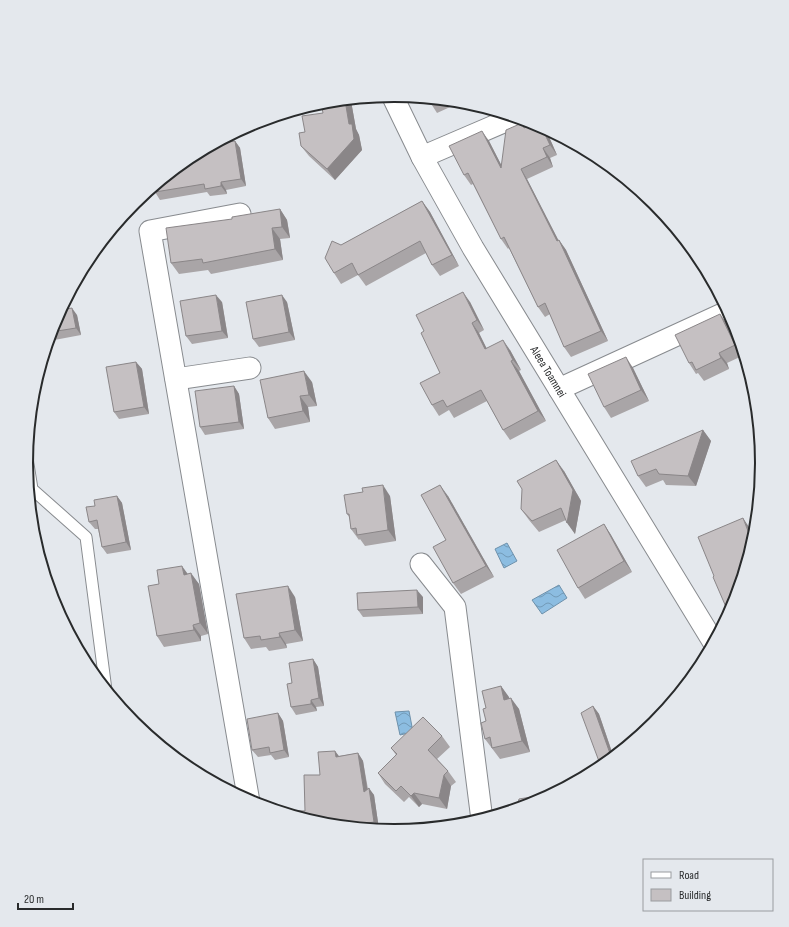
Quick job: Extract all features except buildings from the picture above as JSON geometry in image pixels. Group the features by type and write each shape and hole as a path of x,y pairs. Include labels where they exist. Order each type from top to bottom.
{"street":[{"name":"Aleea Toamnei","path":"395,102 422,157 473,248 711,638"},
{"path":"422,157 508,120"},
{"path":"240,214 150,230 248,793"},
{"path":"559,389 723,314"},
{"path":"176,379 250,368"},
{"path":"421,564 455,607 481,814"}],"lane":[{"path":"34,491 86,537 105,679"}],"water":[{"path":"507,543 517,561 504,568 495,549"},
{"path":"559,585 567,598 542,614 532,600"},
{"path":"409,711 413,732 400,735 395,712"}]}
